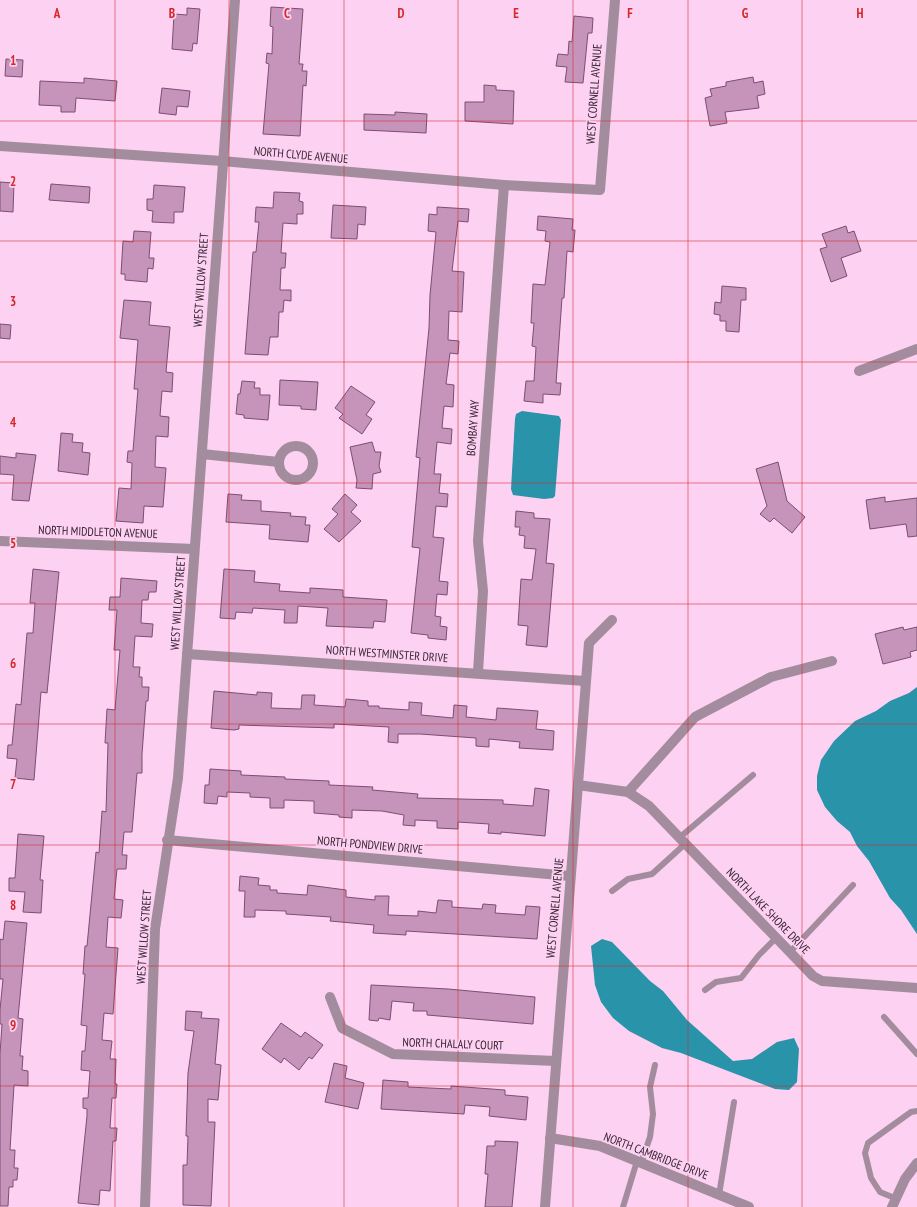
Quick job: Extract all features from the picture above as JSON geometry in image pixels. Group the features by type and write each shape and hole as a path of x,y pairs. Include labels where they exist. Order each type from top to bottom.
{"street":[{"name":"WEST WILLOW STREET","path":"145,1207 155,929 167,840 178,778 234,0"},
{"name":"WEST CORNELL AVENUE","path":"600,190 615,0"},
{"name":"NORTH CLYDE AVENUE","path":"0,146 504,185 600,190"},
{"name":"BOMBAY WAY","path":"478,672 483,590 478,541 504,185"},
{"path":"859,371 917,350"},
{"path":"202,454 279,462"},
{"name":"NORTH MIDDLETON AVENUE","path":"0,541 194,549"},
{"name":"WEST CORNELL AVENUE","path":"546,1207 550,1138 589,643 612,620"},
{"name":"NORTH WESTMINSTER DRIVE","path":"187,654 478,672 585,681"},
{"path":"628,792 695,718 770,677 832,661"},
{"name":"NORTH LAKE SHORE DRIVE","path":"578,785 628,792 649,806 813,976 822,981 917,988"},
{"name":"NORTH PONDVIEW DRIVE","path":"167,840 570,876"},
{"name":"NORTH CHALALY COURT","path":"330,997 342,1028 393,1054 556,1061"},
{"name":"NORTH CAMBRIDGE DRIVE","path":"550,1138 600,1146 719,1195 737,1205 749,1207"},
{"path":"894,1203 905,1179 917,1162"}],"lane":[{"path":"612,891 628,879 652,874 682,841 753,775"},
{"path":"790,952 853,885"},
{"path":"705,990 716,982 741,978 759,955 776,938"},
{"path":"884,1017 917,1054"},
{"path":"623,1207 639,1162 650,1137 653,1114 650,1087 655,1065"},
{"path":"719,1195 734,1102"},
{"path":"894,1203 880,1192 871,1178 865,1153 868,1143 911,1112 917,1111"}],"water":[{"path":"522,411 559,416 561,420 555,496 553,498 544,499 513,495 511,489 515,419 516,414"},
{"path":"917,687 917,934 901,910 890,898 869,861 857,846 850,832 837,821 825,807 817,790 817,776 821,760 834,741 855,721 876,711 890,701 909,693"},
{"path":"602,939 612,942 650,981 663,991 687,1020 733,1061 752,1059 777,1042 794,1038 799,1049 797,1082 789,1090 775,1089 681,1053 662,1048 629,1031 613,1018 601,1002 595,985 591,946"}],"building":[{"path":"271,7 303,9 299,64 303,64 302,71 307,71 306,86 303,85 300,136 263,134 269,64 266,63 267,53 272,54 273,27 270,26"},
{"path":"187,8 200,9 197,44 193,43 192,51 172,49 174,14 187,15"},
{"path":"574,16 593,18 592,33 588,33 583,83 565,82 567,67 556,66 558,54 568,55 569,41 572,42"},
{"path":"6,59 23,60 22,77 5,76"},
{"path":"753,77 754,83 763,81 765,94 757,96 759,108 725,112 727,123 710,126 705,98 712,96 710,89 726,86 726,82"},
{"path":"84,78 117,81 115,101 76,98 75,112 61,112 61,106 39,105 40,81 84,83"},
{"path":"484,85 496,86 496,90 514,91 513,124 465,121 465,102 484,102"},
{"path":"162,88 190,91 188,107 177,106 176,115 159,113"},
{"path":"395,112 427,114 426,133 364,130 364,114 395,115"},
{"path":"0,182 14,183 13,212 0,211"},
{"path":"51,184 90,187 89,203 49,200"},
{"path":"154,185 185,187 183,212 174,212 174,223 152,222 153,211 147,210 147,199 153,199"},
{"path":"274,192 300,193 299,201 303,202 303,214 297,214 297,224 283,223 281,253 286,253 285,268 281,268 280,290 291,290 291,301 284,300 283,312 279,312 278,337 270,337 268,355 245,354 253,252 256,252 259,222 255,222 256,207 273,208"},
{"path":"333,205 366,207 365,225 358,224 357,239 331,238"},
{"path":"437,207 469,209 468,222 458,221 452,271 464,272 462,312 449,311 448,340 459,341 458,354 450,353 446,384 454,385 453,407 444,406 442,428 452,429 451,444 437,442 434,474 441,474 439,493 448,494 447,507 436,506 433,537 444,538 439,581 448,582 447,595 437,594 435,616 441,617 440,626 447,627 446,640 428,638 428,635 411,633 420,548 412,547 420,458 416,457 429,328 430,295 436,232 428,231 429,214 437,215"},
{"path":"538,216 573,219 572,230 575,230 573,252 567,251 564,298 562,298 556,383 561,383 560,395 543,394 543,403 524,401 526,381 534,381 536,347 532,346 534,323 531,323 533,284 545,285 550,242 545,241 546,231 537,230"},
{"path":"846,226 848,233 854,231 861,251 841,258 847,276 831,282 820,249 827,247 822,234"},
{"path":"134,231 151,232 149,258 154,258 153,269 148,268 147,282 125,280 125,274 121,274 123,241 133,242"},
{"path":"722,286 746,288 746,300 741,300 739,332 726,331 726,321 720,321 720,315 714,314 715,302 721,303"},
{"path":"124,300 151,302 149,325 170,327 166,372 173,373 172,392 162,391 160,416 169,417 168,437 156,436 155,467 166,468 163,507 144,506 143,523 116,521 119,488 131,489 132,463 127,462 128,451 133,451 138,389 134,389 138,340 120,338"},
{"path":"0,324 11,325 10,339 0,338"},
{"path":"280,380 318,382 316,410 301,409 301,406 279,405"},
{"path":"242,381 255,382 254,388 260,388 260,395 270,395 268,420 244,418 244,415 236,414 238,394 240,394"},
{"path":"351,386 375,402 366,415 372,419 362,434 339,418 343,414 335,408"},
{"path":"61,433 73,434 72,442 83,443 82,452 90,453 88,475 58,471"},
{"path":"372,442 375,452 381,452 379,466 381,472 373,474 372,489 356,488 357,480 350,447"},
{"path":"16,453 36,455 29,501 12,500 14,475 0,474 0,456 16,458"},
{"path":"778,462 787,501 805,517 792,533 774,518 770,522 760,514 767,506 756,469"},
{"path":"228,494 242,495 241,500 261,501 261,511 291,513 290,516 306,517 305,525 310,525 308,542 269,539 270,525 226,522"},
{"path":"345,494 357,505 351,512 361,521 339,542 324,529 338,514 332,509"},
{"path":"885,497 885,502 917,498 917,536 908,537 906,524 870,529 866,500"},
{"path":"516,511 534,513 534,518 550,519 546,563 554,564 547,647 526,645 528,626 518,625 521,579 532,580 536,549 524,548 525,536 519,535 520,527 515,527"},
{"path":"33,569 59,572 47,693 41,692 34,780 15,778 17,759 7,758 8,745 12,745 16,704 21,705 27,633 33,633 35,603 30,603"},
{"path":"224,569 255,571 254,582 280,584 279,591 310,593 310,588 343,590 343,597 387,600 385,622 374,621 373,628 326,626 328,608 298,606 297,623 284,623 285,610 253,608 252,613 236,612 235,619 220,618"},
{"path":"121,578 157,581 156,592 149,592 148,600 142,600 141,623 153,624 152,637 135,636 133,667 140,667 139,677 142,677 142,687 149,687 148,701 146,701 142,773 137,773 132,832 124,832 122,855 127,855 126,869 117,869 114,899 123,900 121,918 108,917 106,947 118,948 113,1014 104,1013 102,1040 112,1041 110,1059 116,1059 116,1098 112,1098 110,1128 117,1128 116,1141 113,1141 110,1191 100,1190 99,1205 78,1203 87,1116 87,1109 83,1108 83,1098 88,1098 90,1071 81,1070 82,1051 85,1051 87,1026 81,1025 85,974 83,974 85,946 87,946 96,852 99,853 102,811 106,812 108,743 105,743 107,709 115,710 120,650 114,650 117,610 109,610 110,597 120,597"},
{"path":"903,627 904,630 917,627 917,650 910,652 911,657 883,664 875,634"},
{"path":"214,691 257,695 257,692 272,693 271,708 301,709 302,695 315,695 314,705 345,707 346,699 368,701 368,706 379,706 379,708 409,710 409,702 422,703 421,715 453,718 454,705 467,706 466,717 496,720 497,708 538,711 536,729 554,731 553,750 519,748 520,742 489,739 489,747 476,746 476,738 420,734 398,734 398,743 388,742 389,727 334,724 334,728 239,725 239,729 234,730 211,728"},
{"path":"210,769 241,771 241,775 329,781 329,785 373,787 372,790 418,794 417,798 503,800 503,804 533,806 535,788 549,790 545,836 501,832 501,834 488,833 489,824 458,822 458,829 437,828 437,821 415,820 415,826 403,825 404,815 382,811 352,810 352,818 339,817 339,815 314,813 314,801 284,800 284,808 270,808 270,798 250,797 250,793 227,792 227,797 218,796 217,804 204,803 205,785 209,785"},
{"path":"18,834 44,836 40,880 43,880 41,913 23,912 25,892 9,891 9,878 15,878"},
{"path":"240,876 259,878 258,885 270,886 270,890 277,890 277,893 307,895 308,885 346,890 346,897 375,900 375,896 389,896 388,915 418,916 418,911 436,913 438,900 452,901 452,907 482,909 483,904 496,905 495,913 525,915 526,906 540,907 537,939 406,931 406,935 373,933 374,925 330,921 331,917 286,914 286,911 255,910 255,917 244,917 245,891 239,891"},
{"path":"5,921 27,923 18,1018 23,1019 20,1056 23,1056 22,1070 28,1071 28,1086 14,1085 10,1150 15,1150 14,1168 18,1168 17,1180 13,1180 13,1187 9,1187 8,1206 0,1206 0,1054 2,1024 0,1024 0,1010 3,979 0,979 0,939 3,940"},
{"path":"371,985 448,989 535,997 533,1024 427,1015 427,1011 413,1011 414,1003 392,1001 390,1020 379,1018 378,1021 369,1020"},
{"path":"186,1011 202,1012 201,1018 219,1019 215,1064 221,1065 218,1100 208,1099 208,1122 215,1122 211,1206 183,1205 183,1165 187,1165 188,1136 186,1136 188,1073 194,1031 185,1030"},
{"path":"281,1023 301,1037 305,1032 323,1045 312,1059 309,1057 299,1070 284,1058 281,1063 262,1049"},
{"path":"334,1063 347,1066 345,1078 364,1083 358,1109 325,1102"},
{"path":"383,1080 408,1082 408,1087 451,1089 451,1086 505,1090 505,1095 528,1097 526,1120 489,1116 490,1107 465,1105 464,1114 381,1109"},
{"path":"495,1141 518,1142 512,1207 485,1207 488,1174 485,1174 487,1146 495,1146"}]}
